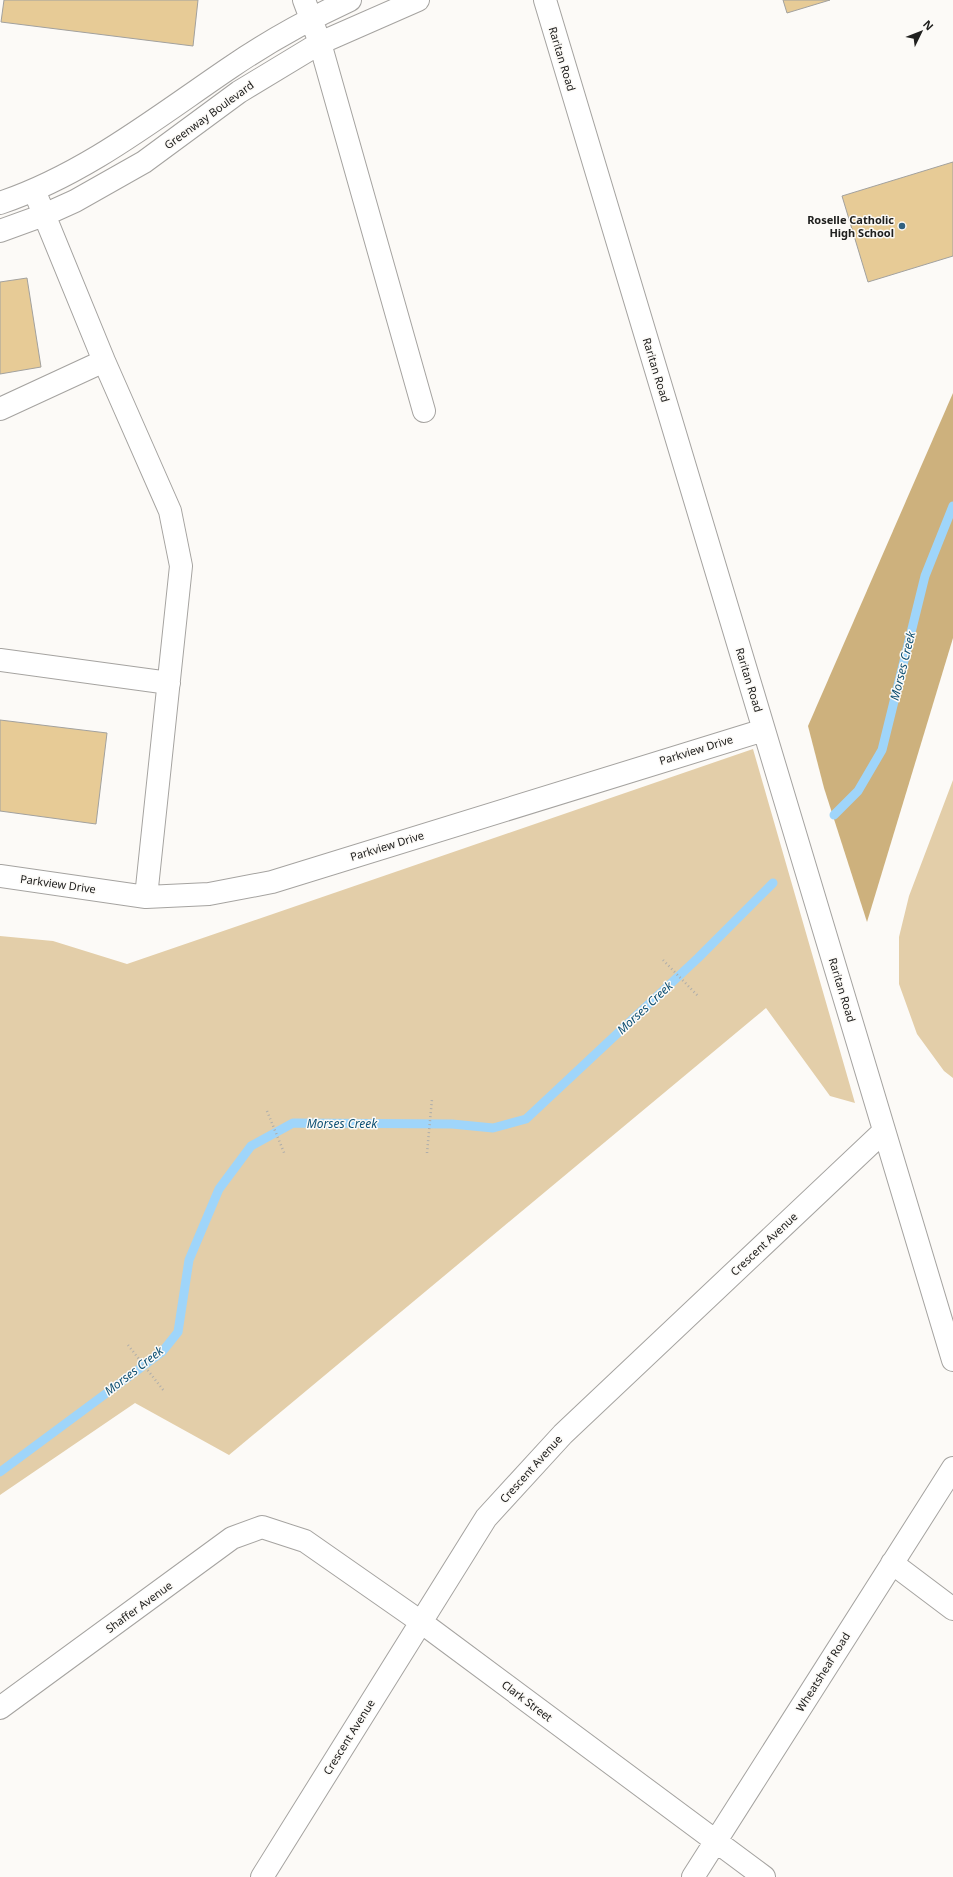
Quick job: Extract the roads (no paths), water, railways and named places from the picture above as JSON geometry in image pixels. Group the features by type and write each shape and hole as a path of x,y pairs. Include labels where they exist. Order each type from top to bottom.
{"street":[{"path":"0,203 34,190 124,142 233,66 307,9 350,0"},
{"name":"Greenway Boulevard","path":"0,231 44,215 75,201 144,162 239,92 320,43 418,0"},
{"name":"Raritan Road","path":"545,0 953,1360"},
{"path":"307,9 320,43 424,411"},
{"path":"34,190 104,361 170,510 181,566 146,897"},
{"path":"0,409 104,361"},
{"path":"0,660 169,683"},
{"name":"Parkview Drive","path":"0,876 146,897 209,894 272,882 764,730"},
{"name":"Crescent Avenue","path":"262,1877 486,1518 563,1434 884,1131"},
{"name":"Wheatsheaf Road","path":"693,1877 953,1468"},
{"name":"Shaffer Avenue","path":"0,1708 232,1538 262,1526 285,1534"},
{"name":"Clark Street","path":"285,1534 305,1541 421,1622 764,1877"},
{"path":"892,1563 953,1609"}],"waterway":[{"name":"Morses Creek","path":"834,815 858,791 882,750 925,576 953,506"},
{"name":"Morses Creek","path":"0,1472 162,1352 178,1332 189,1260 219,1189 251,1146 293,1123 452,1124 493,1128 526,1119 698,958 773,883"}],"place":[{"name":"Roselle Catholic High School","path":"902,226"}]}
